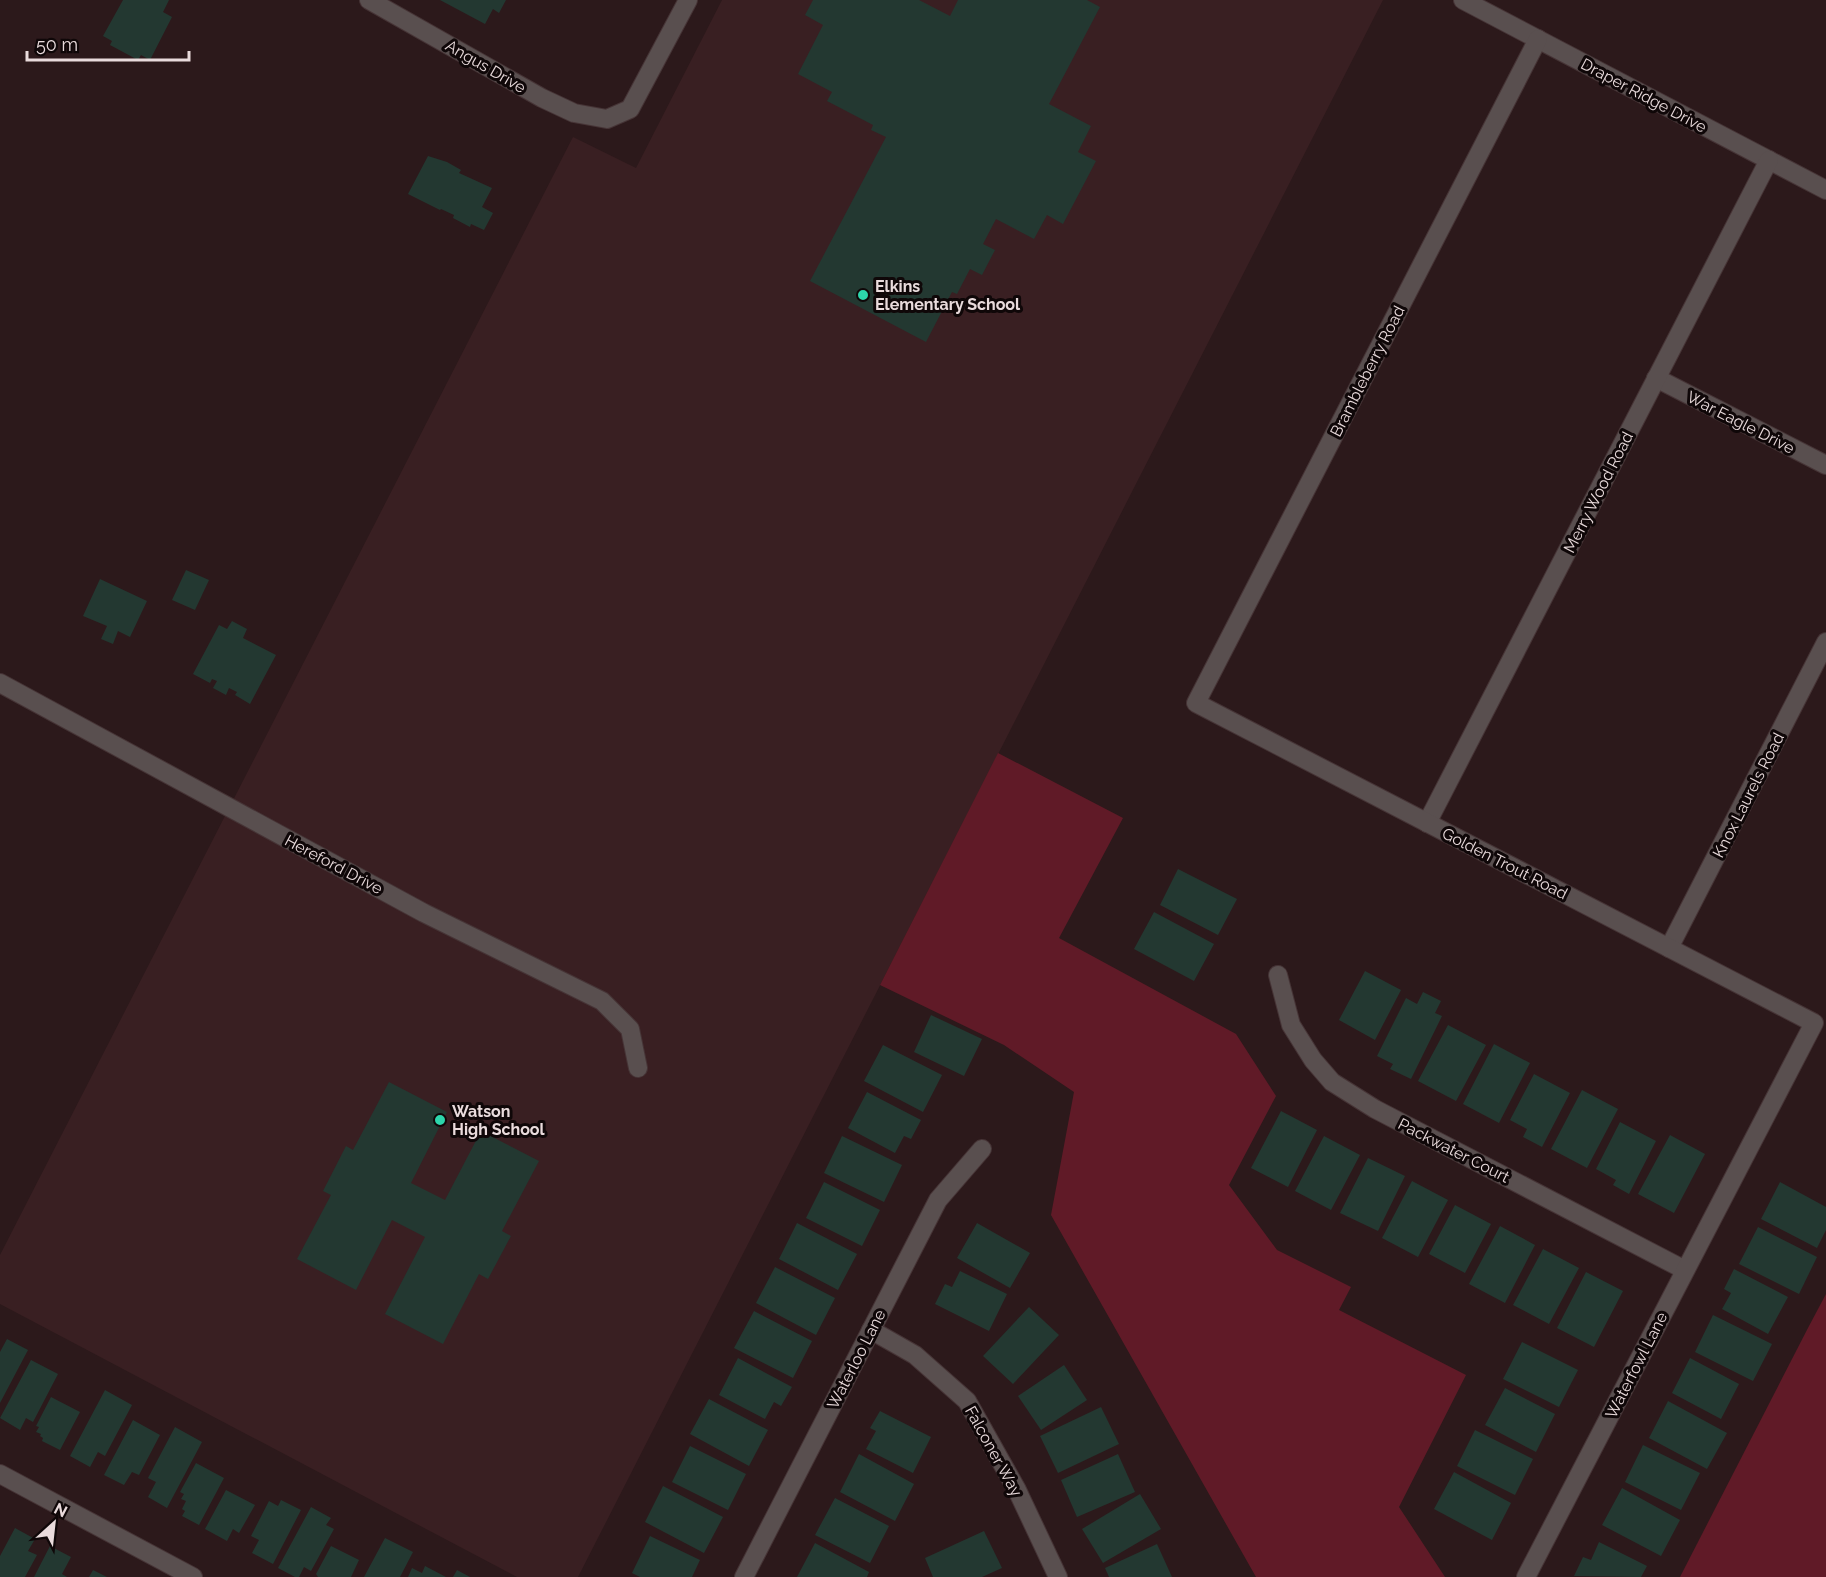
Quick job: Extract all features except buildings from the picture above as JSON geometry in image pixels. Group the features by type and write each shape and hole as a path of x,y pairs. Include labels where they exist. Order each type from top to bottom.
{"street":[{"name":"Angus Drive","path":"379,2 553,103 574,113 607,119 630,109 688,0"},
{"name":"Draper Ridge Drive","path":"1463,0 1826,190"},
{"name":"Brambleberry Road","path":"1196,703 1538,39"},
{"name":"Merry Wood Road","path":"1427,823 1769,160"},
{"name":"War Eagle Drive","path":"1656,378 1826,465"},
{"name":"Knox Laurels Road","path":"1669,948 1826,642"},
{"name":"Hereford Drive","path":"0,683 424,913 602,1001 630,1029 638,1068"},
{"name":"Golden Trout Road","path":"1196,703 1814,1023"},
{"name":"Packwater Court","path":"1278,975 1291,1025 1313,1060 1332,1082 1375,1109 1686,1270"},
{"name":"Waterfowl Lane","path":"1526,1577 1814,1023"},
{"name":"Waterloo Lane","path":"744,1577 938,1200 982,1149"},
{"name":"Falconer Way","path":"871,1329 915,1354 967,1401 1017,1490 1058,1577"},
{"path":"0,1474 193,1577"}],"shaded area":[{"path":"722,0 1383,0 578,1577 517,1577 0,1304 0,1255 573,137 636,168"},
{"path":"998,753 1123,818 1059,938 1236,1034 1276,1096 1229,1185 1277,1250 1351,1287 1339,1310 1466,1375 1399,1507 1445,1577 1256,1577 1051,1215 1074,1092 1004,1045 880,985"},
{"path":"1826,1294 1826,1577 1680,1577 1809,1326"}],"place":[{"name":"Elkins Elementary School","path":"863,295"},
{"name":"Watson High School","path":"440,1120"}]}
